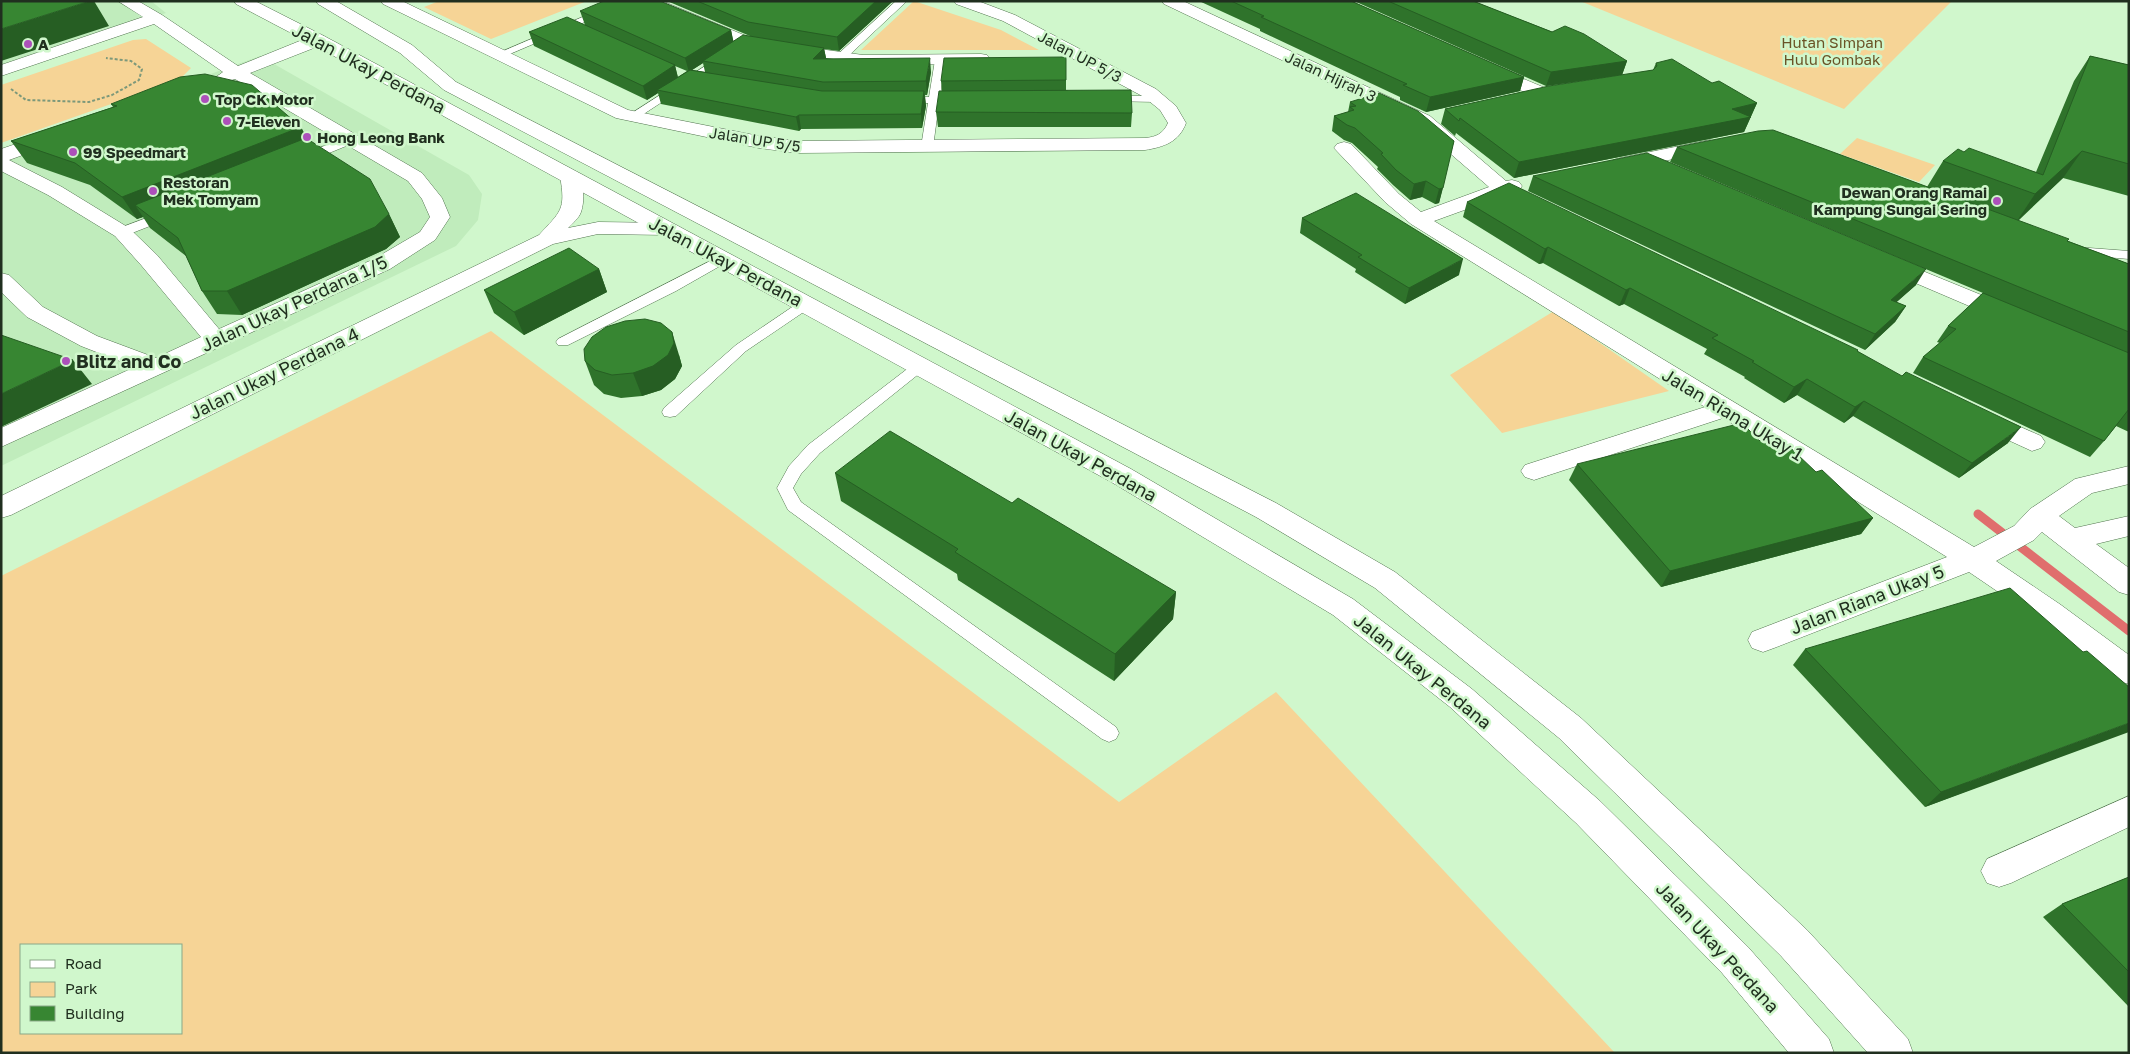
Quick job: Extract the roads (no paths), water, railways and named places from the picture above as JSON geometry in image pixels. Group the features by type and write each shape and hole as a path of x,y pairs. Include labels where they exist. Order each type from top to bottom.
{"street":[{"path":"126,1 156,18 237,73 352,140"},
{"name":"Jalan Ukay Perdana","path":"242,1 570,176 1122,476 1351,613 1461,698 1588,812 1735,960 1814,1053"},
{"name":"Jalan Ukay Perdana","path":"324,1 406,49 450,86 1266,510 1385,580 1570,728 1794,943 1894,1053"},
{"path":"648,1 746,42 840,58 996,59"},
{"name":"Jalan UP 5/3","path":"962,1 1008,18 1080,58 1150,93 1174,115 1178,124 1174,132"},
{"name":"Jalan Hijrah 3","path":"1170,1 1423,120 1502,188 1556,214"},
{"name":"Jalan UP 5/5","path":"398,3 499,55 584,96 632,116 778,145 841,147 1145,144 1162,141 1174,132"},
{"path":"4,79 156,18"},
{"path":"208,83 318,40"},
{"path":"1052,58 1080,58"},
{"path":"1475,63 1544,94"},
{"path":"1516,100 1563,91"},
{"path":"1423,120 1441,116"},
{"path":"1,156 67,133"},
{"name":"Jalan Ukay Perdana 1/5","path":"1,438 382,264 428,236 440,217 432,198 415,177 352,140"},
{"path":"1606,167 1732,142"},
{"name":"Jalan Riana Ukay 1","path":"1344,148 1392,198 1418,220 1940,539 1980,556 2129,672"},
{"path":"1644,160 1671,171"},
{"path":"1,163 55,190 122,232 149,260 215,339"},
{"name":"Jalan Ukay Perdana 4","path":"546,238 571,212 573,192 570,176"},
{"path":"1418,220 1502,188 1530,182"},
{"name":"Jalan Ukay Perdana 4","path":"1,508 546,238 598,228 668,229"},
{"path":"2066,249 2129,273"},
{"path":"1864,253 2028,322"},
{"path":"1,280 35,312 89,341 157,367"},
{"path":"1960,407 2032,442"},
{"path":"1534,471 1725,409"},
{"name":"Jalan Riana Ukay 5","path":"1763,640 1980,556 2032,524 2084,486 2129,476"},
{"path":"2032,524 2072,539 2129,584"},
{"path":"2072,539 2129,526"},
{"path":"1999,871 2129,811"}],"lane":[{"path":"499,55 629,1"},
{"path":"840,58 902,1"},
{"path":"572,25 590,33"},
{"path":"632,116 688,77 746,42"},
{"path":"927,146 940,60"},
{"path":"688,77 711,81"},
{"path":"1099,99 1158,99"},
{"path":"894,100 973,100"},
{"path":"288,166 352,140"},
{"path":"122,232 177,210"},
{"path":"2066,249 2129,255"},
{"path":"563,342 671,288 722,259"},
{"path":"670,412 741,348 806,304"},
{"path":"920,366 814,449 794,470 785,488 794,506 1109,733"}],"waterway":[{"path":"1978,514 2129,631"}],"place":[{"name":"A","path":"28,44"},
{"name":"Top CK Motor","path":"205,99"},
{"name":"7-Eleven","path":"227,121"},
{"name":"Hong Leong Bank","path":"307,137"},
{"name":"99 Speedmart","path":"73,152"},
{"name":"Restoran Mek Tomyam","path":"153,191"},
{"name":"Dewan Orang Ramai Kampung Sungai Sering","path":"1997,201"},
{"name":"Blitz and Co","path":"66,361"}],"park label":[{"name":"Hutan Simpan Hulu Gombak","path":"1832,50"}]}
